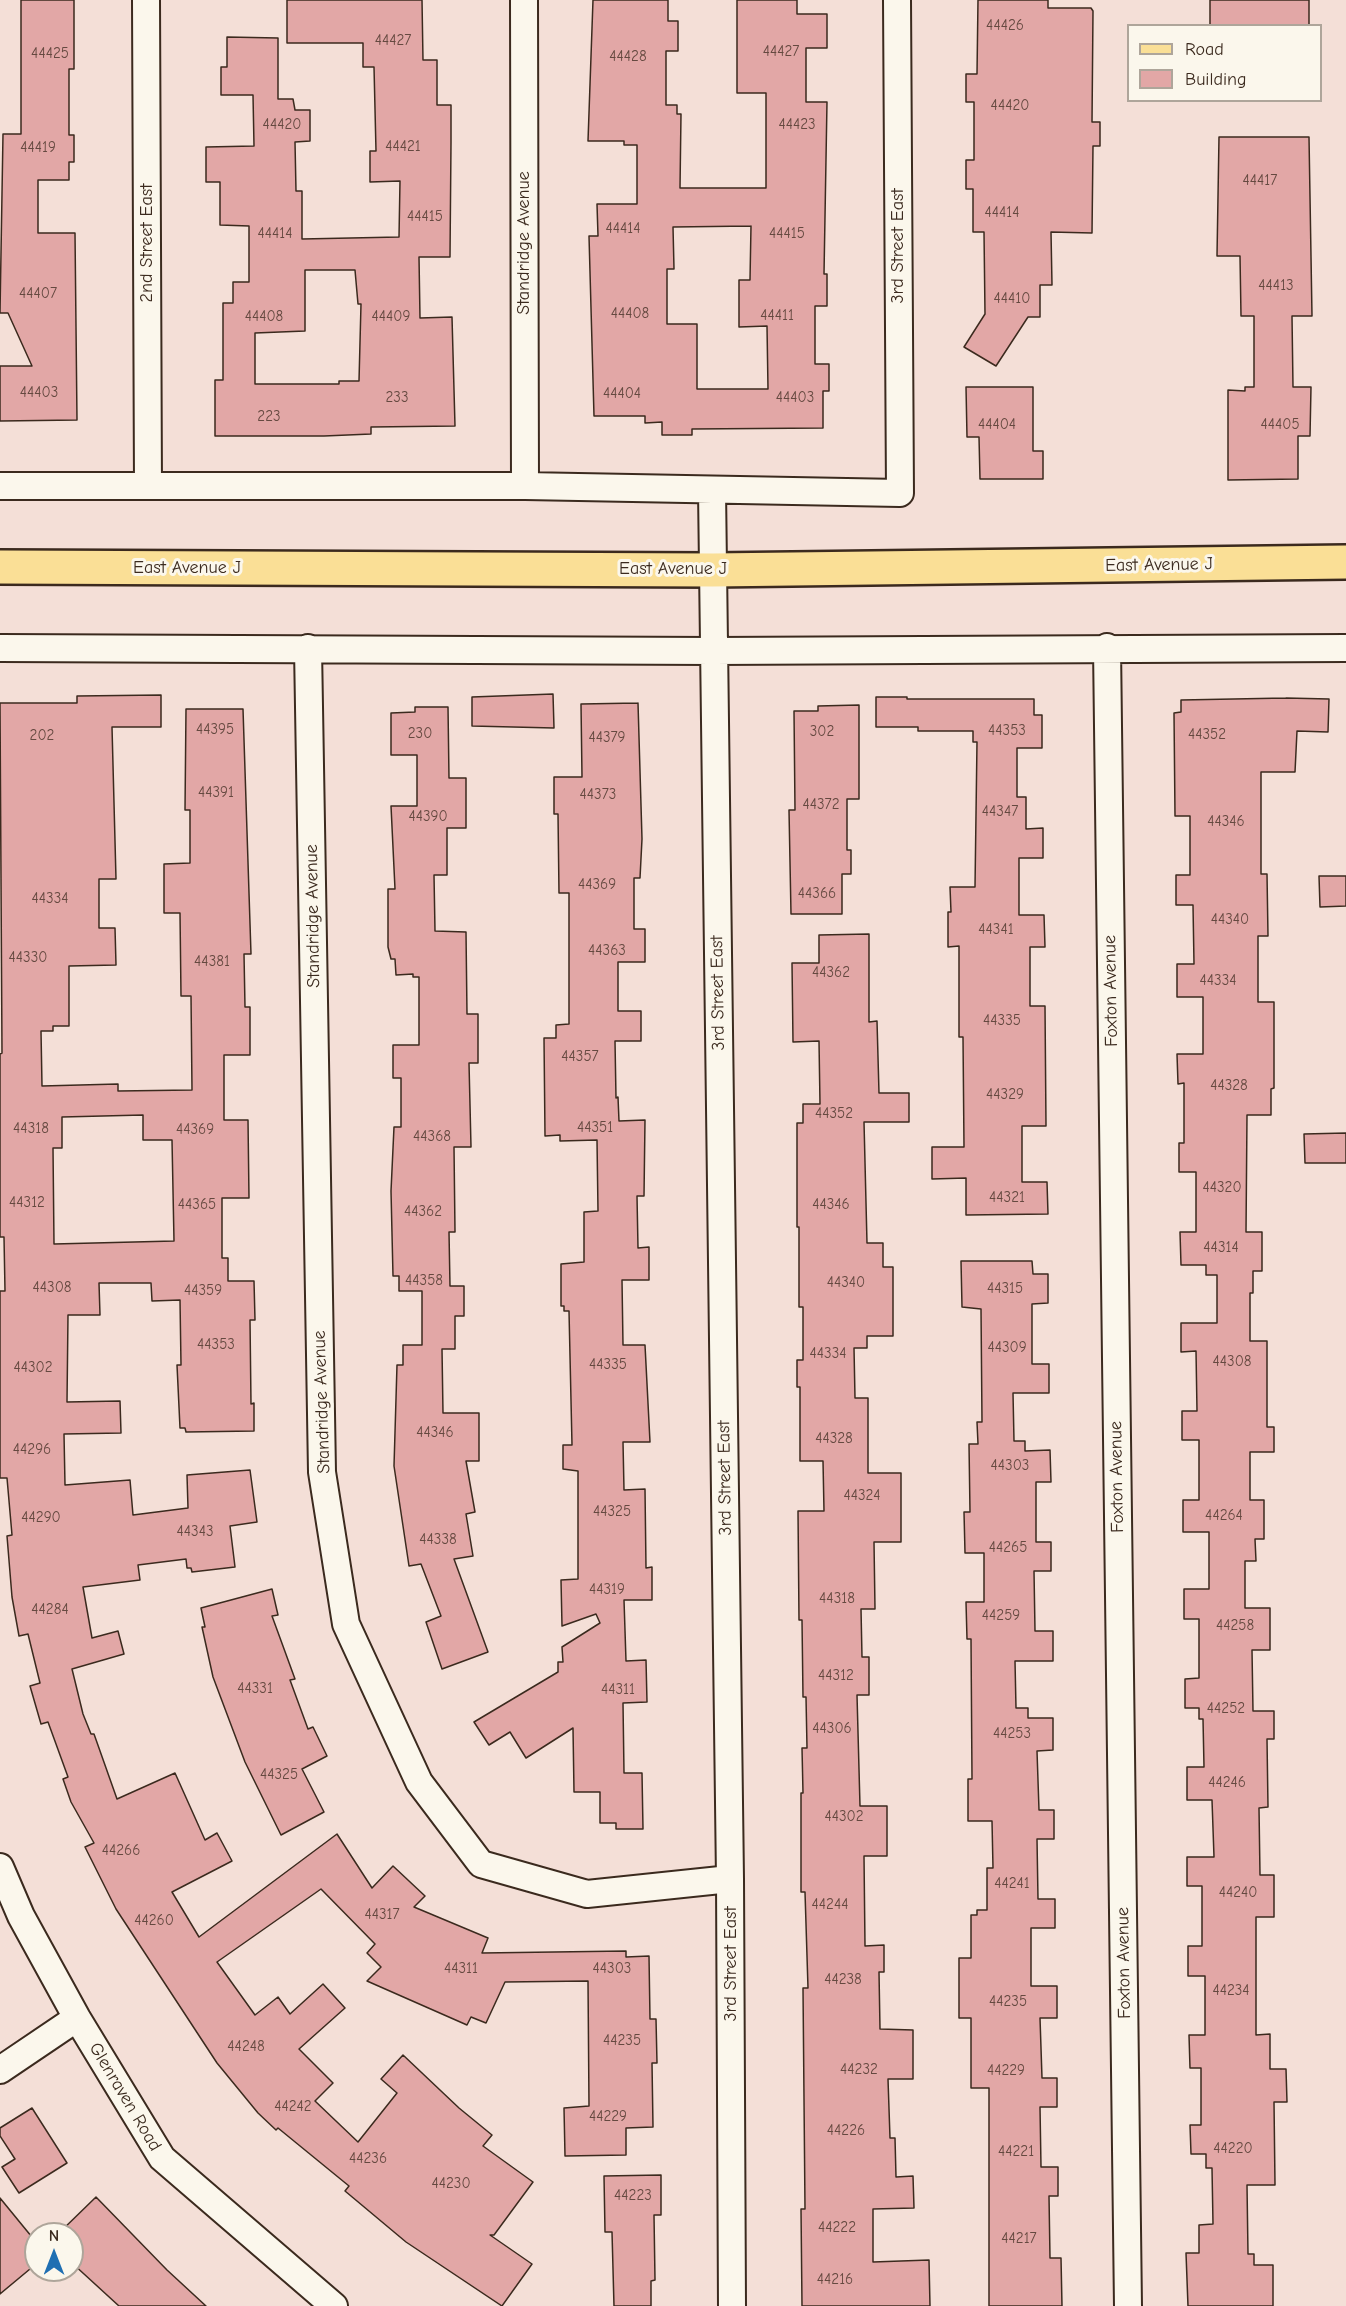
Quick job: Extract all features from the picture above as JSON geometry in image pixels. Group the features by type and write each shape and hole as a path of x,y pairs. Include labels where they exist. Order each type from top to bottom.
{"main road":[{"name":"East Avenue J","path":"0,567 712,570 1346,562"}],"street":[{"name":"2nd Street East","path":"146,0 148,486"},
{"name":"Standridge Avenue","path":"524,0 525,486"},
{"name":"3rd Street East","path":"732,2306 730,1879 712,490 900,493 897,0"},
{"path":"0,486 525,486 712,490"},
{"path":"0,648 713,651 1107,647 1346,648"},
{"name":"Foxton Avenue","path":"1107,647 1128,2306"},
{"name":"Standridge Avenue","path":"308,648 322,1472 346,1624 419,1782 482,1864 587,1894 730,1879"},
{"name":"Glenraven Road","path":"0,1867 21,1916 77,2018 162,2158 334,2306"},
{"path":"0,2070 77,2018"}],"building":[{"path":"21,0 74,0 74,69 69,69 69,135 74,135 74,162 69,162 69,180 38,180 38,233 75,233 77,420 0,421 0,366 32,366 8,313 0,313 3,134 21,134"},
{"path":"287,0 422,0 423,60 437,60 437,105 451,105 451,143 450,257 419,257 420,318 452,317 455,426 371,427 371,434 324,436 215,436 215,380 223,380 223,303 233,303 233,282 249,282 249,226 220,225 220,182 206,182 206,147 254,146 253,95 221,95 221,67 227,67 227,37 278,38 278,99 293,99 295,110 310,110 310,141 295,142 296,191 302,191 302,239 399,237 400,181 370,182 370,151 376,151 374,67 363,67 363,43 287,43","holes":["305,270 355,270 358,304 361,304 359,381 339,381 339,384 255,384 255,333 305,331"]},
{"path":"593,0 668,0 668,21 678,21 678,51 666,51 666,105 677,105 677,114 681,114 680,188 766,188 766,93 737,93 737,0 797,0 797,14 827,14 827,48 806,48 806,102 827,102 824,274 827,274 827,306 815,306 815,364 829,364 829,391 823,391 823,428 692,429 692,435 662,435 662,422 645,423 645,416 594,416 589,236 598,236 597,204 637,204 637,145 624,145 624,141 588,141","holes":["751,226 750,280 739,280 739,327 767,326 768,389 697,389 697,324 667,324 667,269 674,269 673,227"]},
{"path":"978,0 1048,0 1048,8 1091,8 1093,11 1092,122 1100,122 1100,146 1093,146 1092,233 1051,232 1052,285 1040,285 1040,317 1028,317 996,366 964,347 985,314 984,232 973,232 973,189 966,189 966,160 974,160 974,102 966,102 966,74 977,74"},
{"path":"1210,0 1309,0 1309,24 1210,24"},
{"path":"1219,137 1309,137 1312,316 1292,316 1293,387 1311,387 1310,436 1298,436 1298,479 1228,480 1228,390 1245,391 1245,387 1254,387 1254,316 1241,316 1240,256 1217,256"},
{"path":"966,387 1033,387 1033,451 1043,451 1043,479 980,479 979,437 967,437"},
{"path":"553,694 554,728 472,726 472,697"},
{"path":"161,695 161,727 112,727 116,879 99,879 99,928 115,928 116,965 69,966 69,1026 53,1026 53,1031 41,1031 42,1086 118,1084 118,1091 192,1090 191,996 181,996 180,913 164,913 164,864 190,863 190,810 185,810 186,709 243,709 251,954 244,954 245,1007 250,1007 250,1055 224,1055 224,1120 248,1120 249,1198 222,1198 222,1258 228,1258 228,1281 254,1281 255,1320 250,1320 251,1404 254,1403 254,1431 186,1432 185,1428 180,1428 177,1365 181,1365 180,1300 152,1301 151,1283 99,1283 100,1315 68,1315 67,1402 120,1401 121,1433 64,1434 65,1485 130,1480 133,1515 188,1508 187,1475 250,1470 257,1522 230,1526 235,1567 192,1572 191,1568 187,1568 186,1559 138,1565 140,1580 83,1587 92,1638 118,1631 124,1654 72,1669 83,1714 91,1734 94,1734 117,1799 175,1773 205,1840 217,1833 232,1861 172,1892 199,1937 337,1834 372,1888 393,1866 425,1896 414,1907 488,1938 482,1953 626,1951 626,1957 649,1956 650,2019 656,2019 657,2063 652,2063 653,2127 626,2128 626,2155 565,2156 564,2108 589,2106 588,1981 505,1982 486,2023 471,2017 467,2025 367,1981 381,1967 367,1953 375,1944 321,1889 217,1962 255,2015 278,1997 290,2014 323,1984 345,2008 299,2049 333,2083 315,2101 358,2142 397,2093 381,2079 403,2055 459,2108 492,2135 483,2146 533,2182 494,2235 490,2235 532,2264 502,2306 406,2242 345,2191 349,2186 278,2128 276,2130 258,2113 217,2063 116,1909 85,1847 94,1843 71,1802 63,1779 68,1777 48,1722 41,1724 30,1686 40,1683 28,1634 19,1636 12,1597 7,1536 12,1535 7,1478 0,1478 0,1291 5,1291 4,1237 0,1237 0,1054 2,1053 0,703 77,703 77,696","holes":["143,1115 143,1140 172,1140 174,1241 54,1244 53,1148 62,1148 62,1117"]},
{"path":"876,697 1034,699 1034,715 1042,715 1042,748 1017,748 1017,797 1026,797 1026,829 1043,828 1043,858 1019,858 1019,915 1044,915 1045,947 1030,947 1030,1006 1045,1006 1046,1126 1022,1126 1022,1182 1047,1182 1048,1214 966,1215 966,1178 932,1179 932,1147 964,1147 963,1037 959,1037 959,946 948,947 948,912 951,912 950,887 975,887 977,742 973,742 973,731 918,731 918,727 876,727"},
{"path":"1329,699 1328,732 1297,731 1295,772 1261,772 1261,874 1267,874 1268,936 1258,936 1258,1002 1274,1002 1274,1088 1271,1089 1271,1115 1247,1115 1246,1232 1262,1232 1262,1271 1253,1271 1253,1293 1250,1293 1250,1341 1267,1341 1267,1427 1274,1427 1274,1452 1250,1452 1250,1500 1264,1500 1264,1539 1255,1539 1256,1561 1245,1561 1245,1608 1270,1608 1270,1650 1252,1650 1253,1711 1274,1711 1274,1739 1267,1739 1268,1807 1259,1808 1260,1875 1274,1875 1274,1917 1256,1917 1256,2035 1270,2034 1270,2069 1286,2069 1287,2102 1274,2102 1275,2185 1247,2185 1248,2254 1254,2254 1254,2265 1273,2265 1273,2306 1188,2306 1186,2253 1199,2253 1199,2225 1213,2224 1212,2168 1206,2168 1206,2154 1191,2154 1190,2125 1201,2125 1201,2068 1190,2068 1189,2035 1205,2035 1205,1976 1188,1976 1188,1946 1202,1946 1202,1886 1187,1886 1187,1857 1214,1857 1212,1800 1187,1800 1187,1767 1204,1767 1203,1719 1199,1719 1199,1708 1185,1708 1185,1679 1199,1678 1199,1619 1184,1619 1184,1589 1209,1589 1209,1532 1183,1532 1183,1500 1199,1500 1199,1440 1182,1440 1182,1411 1197,1411 1196,1351 1181,1352 1181,1323 1217,1323 1217,1275 1206,1275 1206,1265 1181,1265 1180,1232 1196,1232 1196,1172 1179,1172 1179,1143 1184,1143 1184,1083 1178,1084 1177,1054 1203,1054 1203,997 1177,997 1177,964 1194,964 1193,905 1176,905 1176,875 1190,875 1190,816 1175,816 1174,713 1181,712 1181,700"},
{"path":"638,703 642,839 640,878 634,878 634,929 645,929 645,962 618,962 618,1011 641,1011 641,1041 615,1041 616,1098 618,1097 619,1121 645,1120 644,1196 637,1196 638,1248 649,1247 649,1280 622,1280 623,1345 645,1345 650,1442 623,1442 624,1490 645,1489 646,1568 652,1567 652,1600 624,1600 626,1661 646,1660 647,1702 623,1703 624,1773 642,1773 643,1829 616,1829 616,1823 600,1823 600,1792 574,1792 573,1728 526,1758 510,1732 489,1745 474,1722 558,1672 558,1662 563,1662 562,1647 600,1623 596,1614 562,1626 561,1580 578,1579 578,1471 563,1469 563,1445 572,1445 569,1311 564,1311 564,1306 561,1306 561,1264 584,1262 584,1212 598,1211 597,1140 560,1141 560,1135 545,1136 544,1038 556,1038 556,1025 569,1024 569,893 559,893 558,814 554,814 554,777 582,777 581,704"},
{"path":"859,705 859,799 847,799 847,850 851,850 851,874 842,874 842,914 791,914 789,810 795,810 794,711 818,711 818,706"},
{"path":"415,707 448,707 449,778 466,778 466,828 447,828 447,875 434,875 435,931 466,932 467,1014 478,1014 478,1063 469,1063 471,1147 454,1147 455,1232 449,1232 450,1286 464,1286 464,1316 455,1316 455,1349 442,1349 443,1413 479,1413 479,1461 466,1461 475,1512 466,1514 473,1556 454,1559 488,1652 442,1669 426,1622 441,1616 421,1564 409,1566 394,1466 397,1365 403,1365 403,1345 422,1345 422,1291 399,1291 399,1276 393,1276 391,1191 394,1127 401,1127 401,1078 393,1078 393,1045 419,1045 419,977 413,977 413,974 396,975 395,959 391,959 388,947 388,889 395,889 391,806 417,806 417,755 391,755 391,713 415,712"},
{"path":"1319,876 1346,876 1346,906 1320,907"},
{"path":"869,934 869,1022 877,1021 879,1093 909,1093 909,1122 864,1122 867,1243 883,1243 883,1267 893,1267 893,1336 867,1336 867,1348 854,1348 855,1398 868,1398 868,1473 901,1473 901,1542 874,1542 875,1609 861,1609 862,1657 869,1657 869,1695 857,1695 860,1806 887,1806 887,1856 864,1856 865,1946 884,1945 884,1972 879,1972 880,2029 913,2030 913,2079 888,2079 890,2138 895,2138 896,2177 913,2176 914,2208 873,2209 873,2262 929,2260 930,2306 802,2306 801,2209 805,2209 803,1988 808,1988 805,1892 801,1892 801,1793 803,1793 802,1748 807,1748 806,1697 803,1697 802,1620 799,1620 798,1511 824,1511 823,1461 800,1461 800,1387 797,1387 797,1360 803,1360 803,1307 799,1307 797,1123 803,1123 803,1104 820,1104 819,1041 793,1042 792,963 819,963 819,935"},
{"path":"1346,1133 1346,1163 1305,1163 1304,1134"},
{"path":"961,1261 1032,1261 1033,1274 1048,1274 1048,1303 1032,1304 1032,1364 1049,1364 1049,1393 1013,1393 1014,1441 1025,1441 1025,1451 1050,1450 1051,1482 1036,1482 1036,1542 1051,1542 1051,1571 1034,1571 1035,1631 1053,1631 1053,1661 1015,1661 1016,1708 1028,1708 1028,1718 1053,1718 1053,1750 1037,1751 1039,1810 1054,1810 1054,1839 1037,1839 1038,1899 1055,1899 1055,1928 1031,1928 1031,1986 1057,1986 1057,2018 1040,2018 1042,2078 1057,2078 1057,2107 1040,2107 1041,2167 1058,2167 1058,2196 1049,2196 1050,2258 1061,2258 1062,2306 989,2306 989,2088 971,2088 971,2018 959,2018 959,1958 971,1958 971,1915 977,1915 977,1910 987,1910 987,1868 993,1868 992,1821 968,1821 968,1779 972,1779 971,1639 967,1639 966,1602 984,1602 984,1553 965,1553 964,1512 970,1512 969,1444 978,1444 977,1422 982,1422 981,1309 962,1307"},
{"path":"272,1589 278,1615 272,1616 295,1679 290,1680 308,1729 313,1727 327,1756 302,1769 324,1812 281,1835 245,1762 213,1677 202,1627 205,1627 201,1608"},
{"path":"32,2108 67,2163 19,2193 2,2167 15,2159 0,2136 0,2128"},
{"path":"661,2175 661,2215 654,2215 655,2280 651,2281 651,2306 614,2306 612,2232 605,2232 604,2176"},
{"path":"96,2197 167,2270 206,2306 119,2306 84,2274 84,2222 70,2222"},
{"path":"0,2198 24,2227 24,2274 0,2294"}]}
